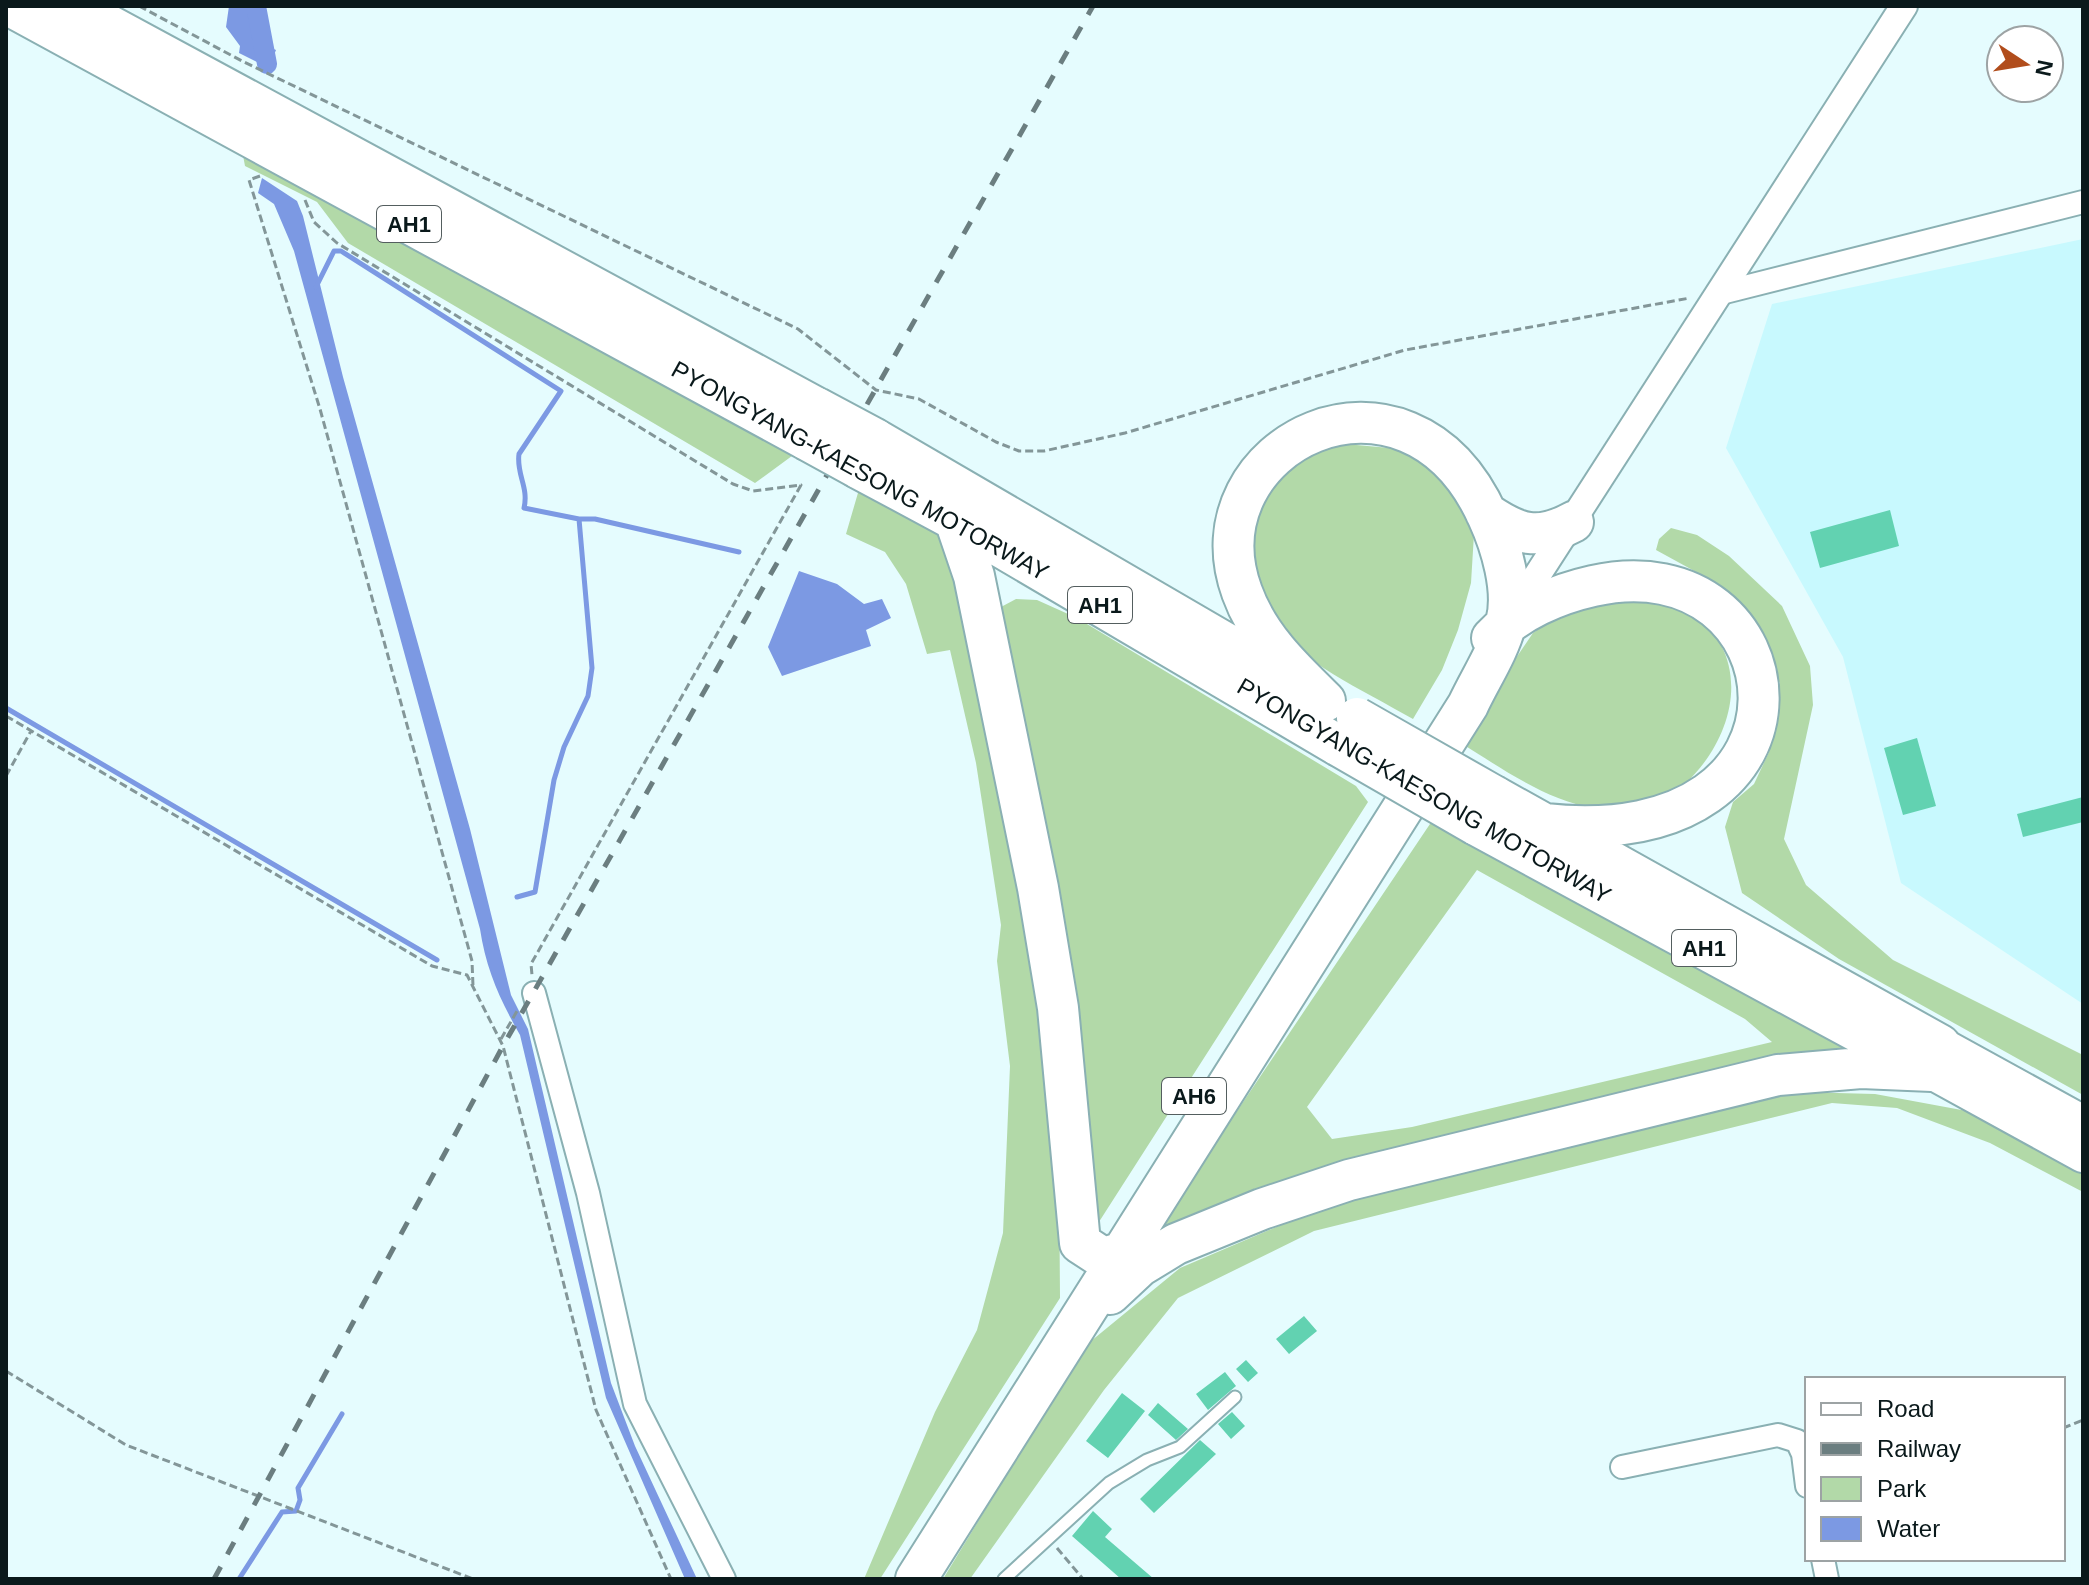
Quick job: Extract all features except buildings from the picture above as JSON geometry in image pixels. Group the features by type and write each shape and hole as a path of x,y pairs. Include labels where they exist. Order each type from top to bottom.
{"highway":[{"name":"PYONGYANG-KAESONG MOTORWAY","path":"10,6 812,424"},
{"name":"PYONGYANG-KAESONG MOTORWAY","path":"73,6 1341,722 1485,811 1937,1059 2083,1124"},
{"path":"1341,722 1263,634 1241,589 1236,570 1236,530 1248,492 1265,467 1287,446 1322,428 1351,422 1381,423 1401,428 1436,446 1464,474 1486,513 1503,562 1506,622 1580,589 1612,582 1652,581 1688,589 1712,606 1736,629 1756,671 1759,707 1751,743 1732,774 1703,799 1669,814 1621,823 1571,827 1544,824"},
{"name":"PYONGYANG-KAESONG MOTORWAY","path":"867,454 955,520 1064,583 1341,722"},
{"path":"1486,513 1505,526 1529,534 1549,534 1573,522"},
{"path":"955,520 966,546 981,610 1038,888 1058,1008 1076,1224 1080,1243 1109,1253"},
{"path":"981,610 987,599 1021,585 1064,583"},
{"name":"AH6","path":"894,1579 1468,705 1506,622"},
{"name":"PYONGYANG-KAESONG MOTORWAY","path":"1485,811 1544,824 1937,1059 2083,1154"},
{"path":"1078,1324 1140,1266 1176,1244 1262,1209 1349,1180 1778,1075 1937,1059"},
{"name":"AH6","path":"916,1579 1078,1324 1109,1253"}],"street":[{"path":"1506,622 1904,6"},
{"path":"1721,293 2083,202"},
{"path":"534,993 588,1193 635,1404 724,1579"},
{"path":"1622,1467 1778,1435 1797,1441 1805,1470"}],"lane":[{"path":"1004,1579 1109,1483 1147,1460 1180,1447 1235,1397"}],"path":[{"path":"139,6 242,61 798,329 876,390 919,399 996,442 1019,451 1044,451 1125,433 1405,350 1721,293"},
{"path":"271,181 260,175 249,180 320,409 472,961 473,986"},
{"path":"305,199 314,222 337,243 733,484 753,491 801,485 531,964 534,993 528,991 501,1039"},
{"path":"6,716 432,966 467,975 501,1039 596,1410 671,1579"},
{"path":"6,776 31,731"},
{"path":"6,1371 126,1445 473,1579"},
{"path":"1047,1540 1062,1551 1083,1579"}],"shaded area":[{"path":"2083,239 2083,1004 1901,883 1843,657 1726,448 1772,304"}],"green space":[{"path":"242,150 796,453 755,483 348,243 317,202 245,166"},
{"path":"1334,443 1401,449 1458,486 1474,534 1471,583 1458,630 1442,670 1413,719 1348,683 1290,642 1269,618 1255,589 1251,555 1263,503 1288,470 1310,453"},
{"path":"860,486 936,524 968,607 1047,1024 1059,1168 1060,1298 880,1579 864,1579 935,1412 977,1330 1003,1233 1010,1066 997,961 1001,925 976,763 950,650 927,654 906,584 885,552 846,534"},
{"path":"1671,528 1697,535 1729,556 1782,606 1810,666 1813,705 1784,839 1806,885 1893,960 2083,1055 2083,1095 1839,959 1742,893 1725,827 1733,802 1754,784 1769,752 1780,683 1736,604 1698,573 1656,550 1659,539"},
{"path":"1611,592 1662,601 1688,610 1709,628 1723,648 1730,671 1731,694 1727,718 1718,741 1687,782 1658,797 1595,808 1541,791 1459,742 1533,633 1567,609"},
{"path":"1016,599 1037,600 1077,618 1356,786 1368,802 1097,1225 994,619 1001,607"},
{"path":"1432,821 1855,1049 1153,1236","holes":["1477,870 1745,1019 1772,1042 1412,1127 1332,1139 1307,1107"]},
{"path":"1799,1092 1875,1094 1967,1111 2083,1171 2083,1192 1990,1143 1897,1108 1832,1103 1314,1231 1178,1298 1104,1390 970,1579 943,1579 1085,1346 1180,1268 1335,1202"}],"water":[{"path":"229,6 250,6 257,42 276,50 274,55 257,49 257,62 239,53 240,46 226,27"},
{"path":"262,178 297,201 303,216 343,377 470,829 511,995 528,1029 611,1383 635,1446 697,1579 685,1579 606,1398 520,1035 500,997 486,958 294,251 274,204 258,193"},
{"path":"799,571 837,584 864,604 882,599 891,618 866,630 871,646 782,676 768,647"}],"waterway":[{"path":"256,6 267,64"},
{"path":"316,287 334,251 341,251 561,391 519,454 524,508 579,519 595,519 739,552"},
{"path":"517,897 535,892 554,780 564,747 588,696 592,668 579,519"},
{"path":"6,708 437,960"},
{"path":"239,1579 282,1512 296,1511 300,1500 298,1488 342,1414"}],"railway":[{"path":"214,1579 503,1046 1093,6"}]}
